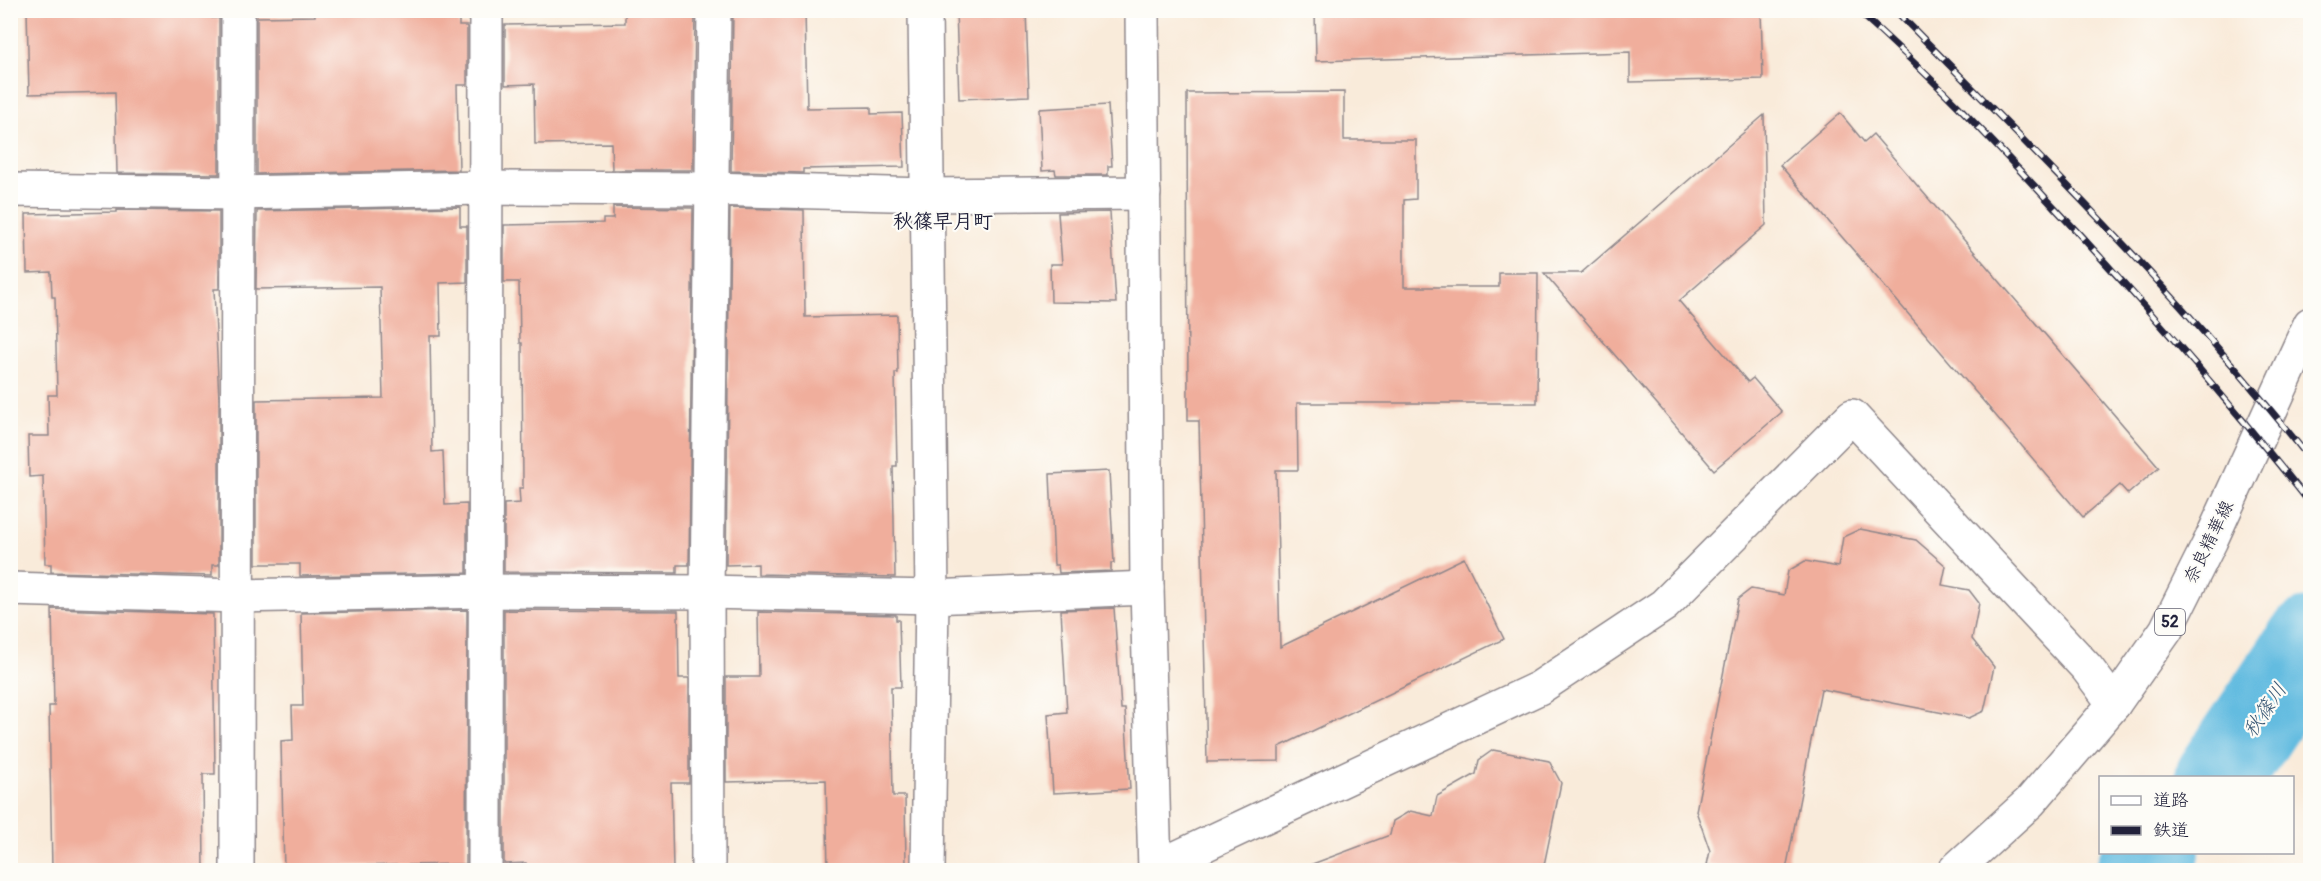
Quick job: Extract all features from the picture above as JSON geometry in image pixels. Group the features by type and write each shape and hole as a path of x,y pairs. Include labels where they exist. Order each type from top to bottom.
{"street":[{"path":"237,870 238,10"},
{"path":"485,870 486,10"},
{"path":"708,870 707,591 714,10"},
{"path":"924,10 932,597 928,870"},
{"path":"1142,10 1148,588 1155,869 1539,688 1664,605 1852,416 2087,668 2114,704"},
{"path":"10,190 238,193 485,188 713,189 926,195 1144,193"},
{"name":"奈良精華線","path":"1955,870 2030,802 2114,704 2166,630 2211,540 2310,324"},
{"path":"10,589 237,596 487,591 707,591 932,597 1148,588"}],"building":[{"path":"27,10 212,10 212,18 219,18 219,174 117,173 115,92 29,94"},
{"path":"315,10 459,10 459,26 467,26 467,85 457,85 459,170 257,174 257,17 315,16"},
{"path":"625,10 695,10 693,170 612,170 611,143 535,144 534,84 505,85 505,25 625,23"},
{"path":"733,10 805,10 807,108 871,107 871,114 902,113 904,167 803,169 803,173 731,171"},
{"path":"956,10 1026,10 1029,96 959,99"},
{"path":"1315,10 1761,10 1763,79 1630,82 1630,52 1316,61"},
{"path":"1344,92 1344,140 1416,140 1416,199 1404,200 1404,287 1499,287 1499,273 1538,273 1537,403 1297,403 1298,470 1276,470 1280,647 1464,558 1504,639 1279,747 1279,761 1207,762 1199,421 1188,421 1187,93"},
{"path":"1108,105 1112,166 1108,166 1108,175 1056,175 1055,170 1042,171 1039,109"},
{"path":"1840,113 1864,142 1873,134 2159,467 2128,494 2120,485 2083,517 1780,165"},
{"path":"1764,115 1766,225 1679,301 1748,382 1753,378 1782,412 1714,470 1544,273 1581,273"},
{"path":"460,207 460,226 467,226 467,282 440,283 441,336 430,336 432,452 443,451 445,505 467,504 467,573 300,576 300,564 256,564 256,400 383,398 380,287 256,289 257,211"},
{"path":"613,207 693,208 689,565 677,565 677,573 504,572 504,504 520,503 519,488 523,488 522,343 520,343 519,282 504,282 504,225 603,223 603,219 613,219"},
{"path":"730,208 804,210 805,317 897,315 898,373 895,373 897,466 893,466 895,577 758,574 758,564 726,565"},
{"path":"117,210 219,211 219,289 214,289 219,400 219,565 212,565 212,576 51,572 51,564 45,564 43,476 29,477 28,436 49,436 48,395 57,395 55,297 52,297 51,272 27,273 26,214 117,212"},
{"path":"1110,212 1116,303 1051,302 1050,264 1062,264 1058,213"},
{"path":"1109,471 1114,563 1111,563 1111,571 1059,573 1058,565 1054,565 1050,474"},
{"path":"1860,529 1916,540 1946,566 1942,585 1969,590 1979,603 1972,639 1994,667 1984,711 1969,718 1821,689 1786,870 1736,870 1707,865 1710,851 1696,811 1738,599 1751,589 1784,595 1788,571 1805,561 1838,567 1843,537"},
{"path":"1114,608 1121,709 1125,709 1130,789 1053,793 1048,714 1067,712 1061,610"},
{"path":"52,609 213,614 215,774 203,774 204,870 52,870 49,706 54,706"},
{"path":"467,610 466,864 337,866 337,870 284,870 281,741 293,740 292,706 303,706 301,613"},
{"path":"504,610 678,611 679,678 689,678 689,783 671,783 673,870 526,870 526,863 504,864"},
{"path":"758,612 896,615 896,620 899,620 901,687 891,687 893,796 905,796 906,867 828,870 826,780 726,782 726,677 759,677"},
{"path":"1493,750 1549,761 1561,783 1543,870 1308,870 1307,866 1390,835 1393,821 1410,811 1433,816 1437,796 1476,774 1479,760"}],"waterway":[{"name":"秋篠川","path":"2220,776 2310,642"},
{"name":"秋篠川","path":"2140,870 2154,854"}],"railway":[{"path":"1857,10 1958,106 2087,243 2217,390 2310,503"},
{"path":"1895,10 2161,285 2262,400 2310,459"}],"district":[{"name":"秋篠早月町","path":"943,221"}]}
